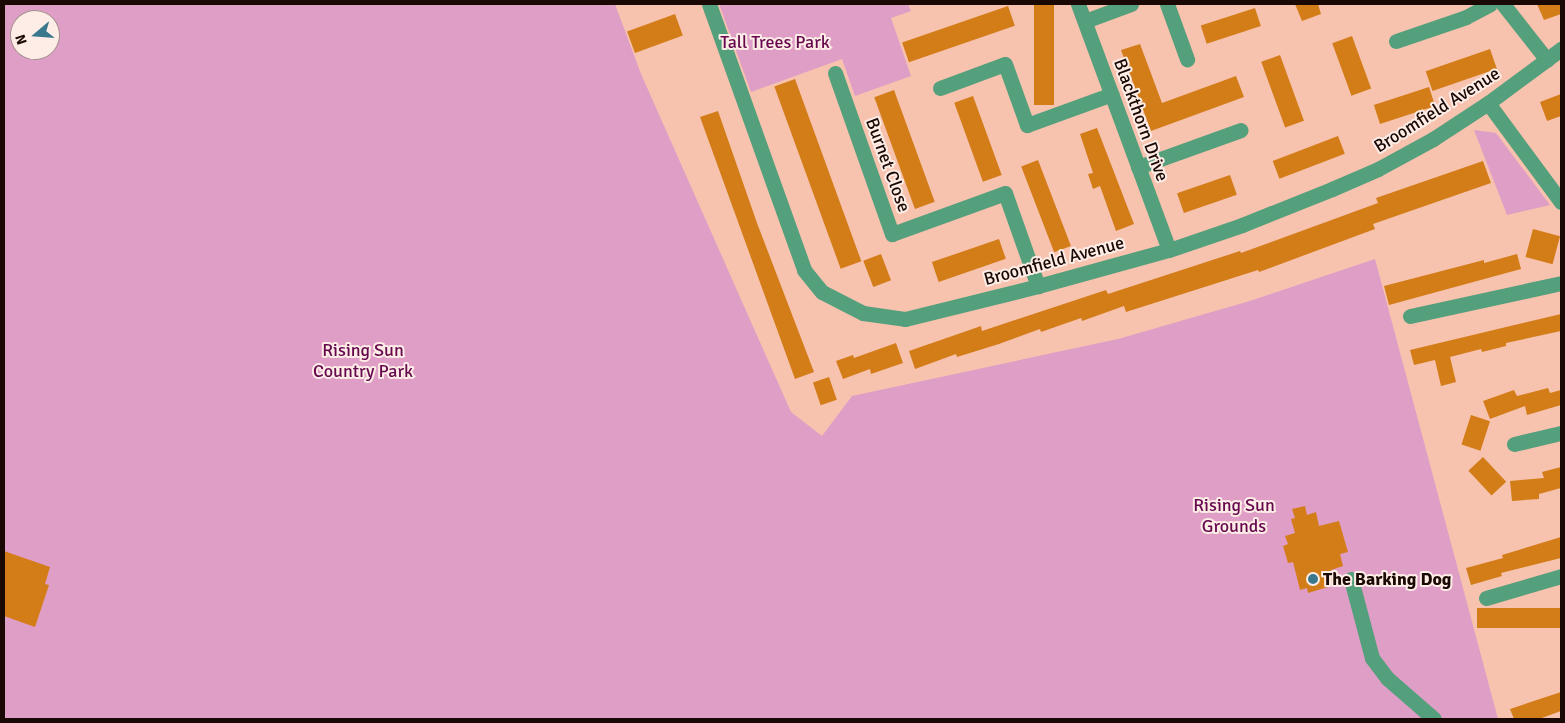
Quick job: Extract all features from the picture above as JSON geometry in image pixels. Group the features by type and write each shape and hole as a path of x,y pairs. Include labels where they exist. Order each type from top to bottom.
{"street":[{"name":"Broomfield Avenue","path":"708,4 804,270 822,292 863,313 905,319 1038,286 1168,250 1242,224 1378,168 1433,139 1488,103 1561,49"},
{"name":"Blackthorn Drive","path":"1078,4 1168,250"},
{"path":"1085,21 1131,4"},
{"path":"1167,4 1187,59"},
{"path":"1396,42 1466,17 1490,4"},
{"path":"1503,4 1547,60"},
{"path":"940,88 1005,64 1027,125 1112,94"},
{"name":"Burnet Close","path":"834,73 892,234 1005,193 1038,286"},
{"path":"1488,103 1561,202"},
{"path":"1138,167 1241,130"},
{"path":"1410,316 1561,283"},
{"path":"1514,444 1561,433"},
{"path":"1486,598 1561,576"},
{"path":"1351,579 1372,658 1387,678 1434,719"}],"green space":[{"name":"Rising Sun Country Park","path":"4,4 615,4 641,74 791,412 822,436 852,396 1118,339 1250,301 1375,259 1498,719 4,719"},
{"name":"Tall Trees Park","path":"719,4 908,4 911,11 891,18 911,76 855,96 842,59 751,92"},
{"path":"1474,130 1496,133 1550,205 1507,215"}],"building":[{"path":"1034,4 1054,4 1054,105 1034,105"},
{"path":"1295,4 1318,4 1321,14 1302,21"},
{"path":"1537,4 1561,4 1561,14 1544,20"},
{"path":"1008,6 1015,26 909,62 902,42"},
{"path":"1255,8 1261,26 1207,44 1201,26"},
{"path":"675,14 683,36 635,53 627,31"},
{"path":"1352,36 1371,89 1351,96 1332,43"},
{"path":"1140,44 1162,103 1236,76 1244,97 1151,131 1121,50"},
{"path":"1490,49 1497,69 1433,91 1426,71"},
{"path":"1280,55 1304,121 1285,128 1261,62"},
{"path":"795,79 861,261 841,269 774,87"},
{"path":"1429,87 1435,106 1380,124 1374,105"},
{"path":"894,90 935,202 915,209 874,97"},
{"path":"1561,94 1561,116 1547,121 1540,102"},
{"path":"973,96 1002,175 983,182 954,103"},
{"path":"718,111 757,223 814,372 795,379 700,117"},
{"path":"1097,128 1134,224 1116,231 1100,186 1093,189 1088,174 1093,173 1080,134"},
{"path":"1338,136 1345,154 1279,179 1273,161"},
{"path":"1038,160 1071,246 1054,252 1021,166"},
{"path":"1483,161 1491,183 1373,224 1375,229 1259,272 1258,270 1126,312 1124,306 1082,321 1081,318 1041,332 1040,329 957,357 956,354 915,369 909,351 981,326 982,331 1106,290 1108,294 1240,251 1241,253 1378,203 1376,198"},
{"path":"1230,175 1237,195 1184,213 1177,193"},
{"path":"1533,229 1560,236 1553,264 1525,257"},
{"path":"999,239 1006,259 939,282 932,262"},
{"path":"881,254 891,280 873,287 863,261"},
{"path":"1517,254 1521,269 1389,305 1384,286 1484,260 1484,263"},
{"path":"1561,314 1561,331 1506,343 1506,346 1482,352 1481,349 1450,357 1456,382 1441,386 1435,360 1414,365 1410,350"},
{"path":"896,343 903,363 871,374 870,369 843,379 836,361 853,355 854,358"},
{"path":"829,377 837,400 821,405 813,383"},
{"path":"1548,388 1550,393 1561,390 1561,405 1527,415 1525,406 1490,419 1483,401 1514,390 1517,396"},
{"path":"1471,415 1490,421 1480,451 1461,444"},
{"path":"1483,457 1506,482 1492,496 1468,471"},
{"path":"1561,467 1561,488 1539,494 1539,499 1512,501 1510,481 1544,478 1542,472"},
{"path":"1305,506 1307,515 1316,512 1319,526 1339,521 1348,552 1340,554 1343,566 1331,570 1334,581 1326,583 1328,587 1308,593 1307,588 1300,590 1293,562 1288,563 1283,546 1288,544 1285,536 1295,533 1291,519 1295,518 1292,509"},
{"path":"1561,537 1561,558 1501,573 1502,576 1471,585 1466,568 1503,558 1502,555"},
{"path":"4,551 50,567 45,584 49,585 35,627 4,616"},
{"path":"1477,608 1561,608 1561,628 1477,628"},
{"path":"1561,692 1561,711 1539,719 1514,719 1510,709"}],"place":[{"name":"The Barking Dog","path":"1313,579"}],"park label":[{"name":"Rising Sun Grounds","path":"1234,516"}]}
